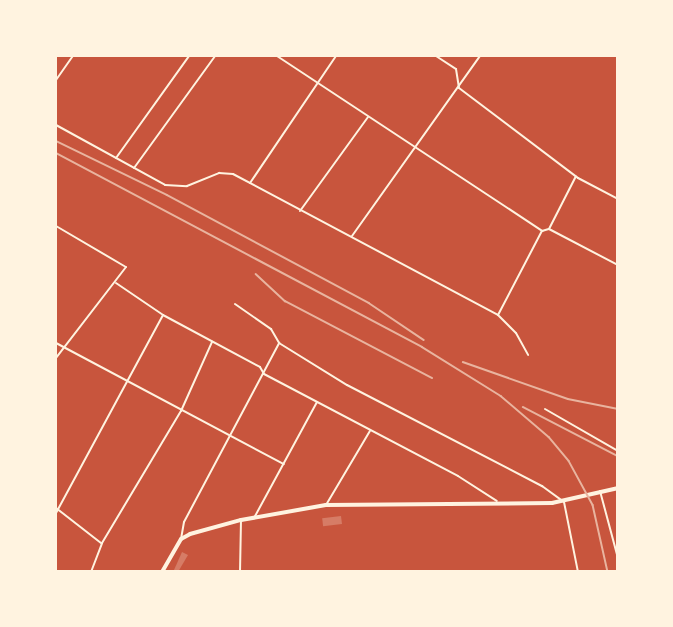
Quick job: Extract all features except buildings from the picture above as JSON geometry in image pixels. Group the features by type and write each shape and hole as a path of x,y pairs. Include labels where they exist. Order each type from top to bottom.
{"main road":[{"path":"162,572 181,539 204,528 241,520 326,505 564,501 618,488"}],"street":[{"path":"56,80 73,56"},
{"path":"116,158 189,56"},
{"path":"134,168 215,56"},
{"path":"277,56 542,231"},
{"path":"250,183 336,56"},
{"path":"436,56 456,69 459,88 576,176 618,199"},
{"path":"352,236 480,56"},
{"path":"300,211 368,117"},
{"path":"56,125 134,168 176,187 219,173 233,174 498,315 516,333 528,355"},
{"path":"549,229 576,176"},
{"path":"56,226 126,267 116,283 56,358"},
{"path":"498,315 542,231 549,229 618,265"},
{"path":"116,283 163,315 260,367 264,374 458,476 497,501"},
{"path":"235,304 271,329 279,343 347,385 542,486 564,501 578,572"},
{"path":"102,543 56,510 163,315"},
{"path":"91,572 102,543 180,411 212,342"},
{"path":"56,343 126,383 284,464"},
{"path":"181,539 184,522 231,438 279,343"},
{"path":"254,518 318,402"},
{"path":"545,409 618,451"},
{"path":"326,505 370,430"},
{"path":"600,491 618,558"},
{"path":"240,572 241,520"}],"railway":[{"path":"56,141 167,195 369,303 424,340"},
{"path":"56,153 422,347 501,396 549,437 569,461 593,505 608,572"},
{"path":"256,274 285,301 432,378"},
{"path":"463,362 568,399 618,409"},
{"path":"523,407 618,456"}]}
